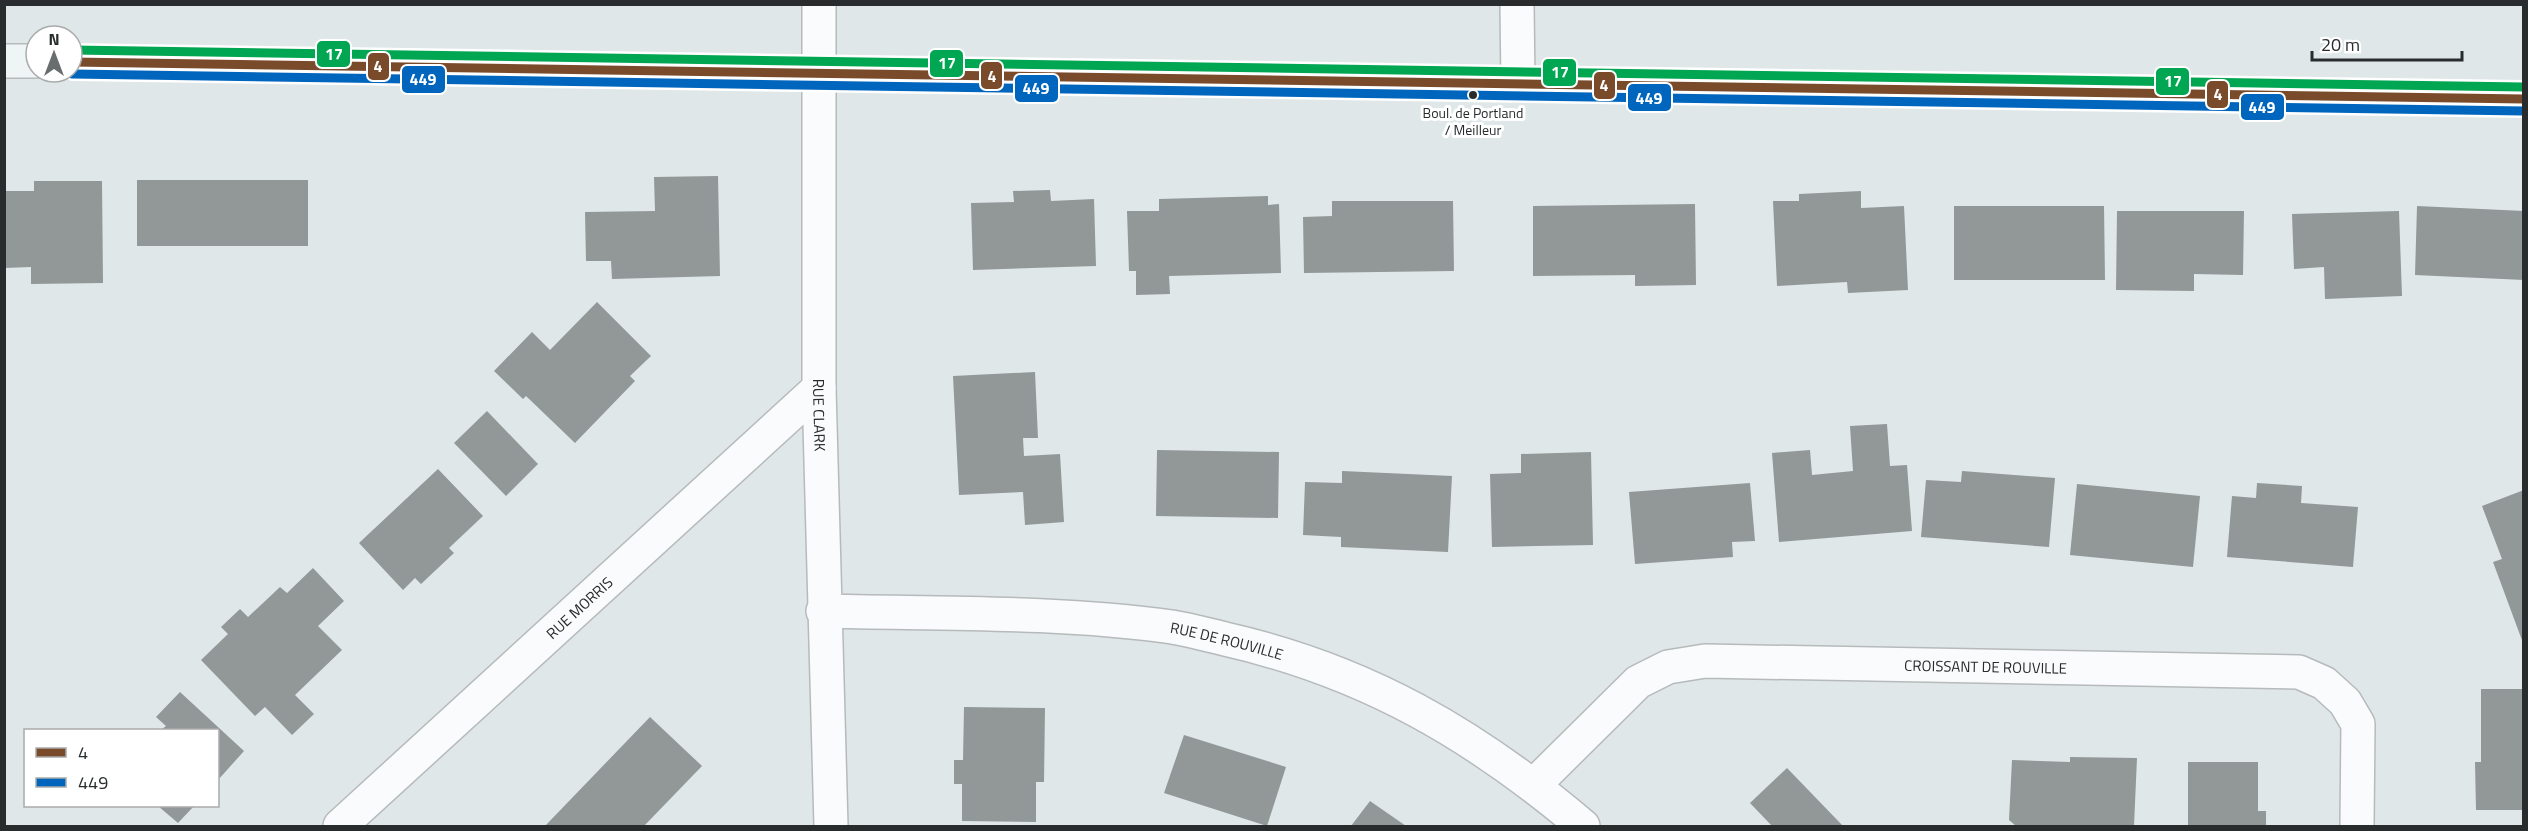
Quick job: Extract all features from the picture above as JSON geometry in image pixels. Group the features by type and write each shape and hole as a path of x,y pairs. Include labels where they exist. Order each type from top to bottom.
{"main road":[{"path":"4,61 24,61"},
{"path":"84,62 2523,99"}],"street":[{"name":"RUE CLARK","path":"819,4 819,388 823,611 831,826"},
{"path":"1517,4 1518,85"},
{"name":"RUE MORRIS","path":"340,826 819,388"},
{"name":"RUE DE ROUVILLE","path":"823,611 1058,616 1174,627 1272,650 1366,684 1446,725 1534,785 1583,826"},
{"name":"CROISSANT DE ROUVILLE","path":"1534,785 1638,682 1668,667 1705,661 2300,672 2324,683 2331,689 2345,702 2358,724 2357,826"}],"building":[{"path":"718,176 720,276 612,279 611,261 586,261 585,212 655,211 654,177"},
{"path":"137,180 308,180 308,246 137,246"},
{"path":"34,181 102,181 103,283 31,284 31,267 4,268 4,191 34,191"},
{"path":"1050,190 1051,201 1094,199 1096,266 973,270 971,203 1014,202 1013,191"},
{"path":"1861,191 1861,208 1904,206 1908,290 1848,293 1847,282 1777,286 1773,201 1799,201 1799,194"},
{"path":"1268,196 1268,205 1279,204 1281,273 1169,276 1170,294 1136,295 1136,271 1129,271 1127,211 1159,211 1159,199"},
{"path":"1332,201 1453,201 1454,271 1304,273 1303,217 1332,216"},
{"path":"1695,204 1696,285 1635,286 1635,275 1533,276 1533,206"},
{"path":"1954,206 2104,206 2105,280 1954,280"},
{"path":"2417,206 2524,211 2524,280 2415,275"},
{"path":"2117,211 2244,211 2243,275 2194,274 2194,291 2116,290"},
{"path":"2399,211 2402,296 2325,299 2324,267 2294,269 2292,214"},
{"path":"597,302 651,356 630,376 635,381 575,443 526,396 523,399 494,371 532,332 550,350"},
{"path":"1035,372 1038,438 1023,438 1024,456 1060,454 1064,522 1025,525 1023,492 959,495 953,376"},
{"path":"487,411 538,464 506,496 454,443"},
{"path":"1887,424 1890,466 1907,465 1912,531 1779,542 1772,453 1810,450 1812,475 1853,471 1850,426"},
{"path":"1157,450 1279,452 1278,518 1156,516"},
{"path":"1591,452 1593,545 1492,547 1490,474 1521,473 1521,454"},
{"path":"438,469 483,516 449,548 454,553 421,584 415,578 403,590 359,543"},
{"path":"1342,471 1452,476 1448,552 1341,547 1341,537 1303,535 1305,482 1342,483"},
{"path":"1962,471 2055,478 2049,547 1921,537 1926,480 1961,482"},
{"path":"1750,483 1755,541 1732,542 1733,557 1635,564 1629,492"},
{"path":"2257,483 2302,486 2301,503 2358,507 2353,567 2227,557 2232,496 2256,498"},
{"path":"2077,484 2200,496 2193,567 2070,555"},
{"path":"2524,490 2523,643 2493,562 2502,559 2482,506"},
{"path":"313,568 344,601 318,626 342,650 295,695 314,714 292,735 265,707 255,716 201,660 228,634 221,627 240,609 248,617 280,587 287,593"},
{"path":"2481,689 2524,689 2524,810 2476,810 2475,762 2481,762"},
{"path":"180,692 244,751 219,779 219,729 162,729 166,726 156,717"},
{"path":"964,707 1045,708 1044,782 1036,782 1036,822 962,821 962,784 954,784 954,760 963,760"},
{"path":"650,717 702,766 644,826 545,826"},
{"path":"1184,735 1286,767 1267,826 1164,793"},
{"path":"2070,757 2137,758 2134,826 2016,826 2009,820 2012,760 2070,762"},
{"path":"2188,762 2258,762 2258,811 2266,811 2266,826 2188,826"},
{"path":"1787,768 1843,826 1772,826 1750,803"},
{"path":"1370,801 1406,826 1351,826"},
{"path":"159,807 193,807 178,823"}],"transit line":[{"name":"17","path":"84,50 2524,87"},
{"name":"4","path":"84,62 2524,99"},
{"name":"449","path":"84,74 2524,111"}],"place":[{"name":"Boul. de Portland / Meilleur","path":"1473,95"}]}
